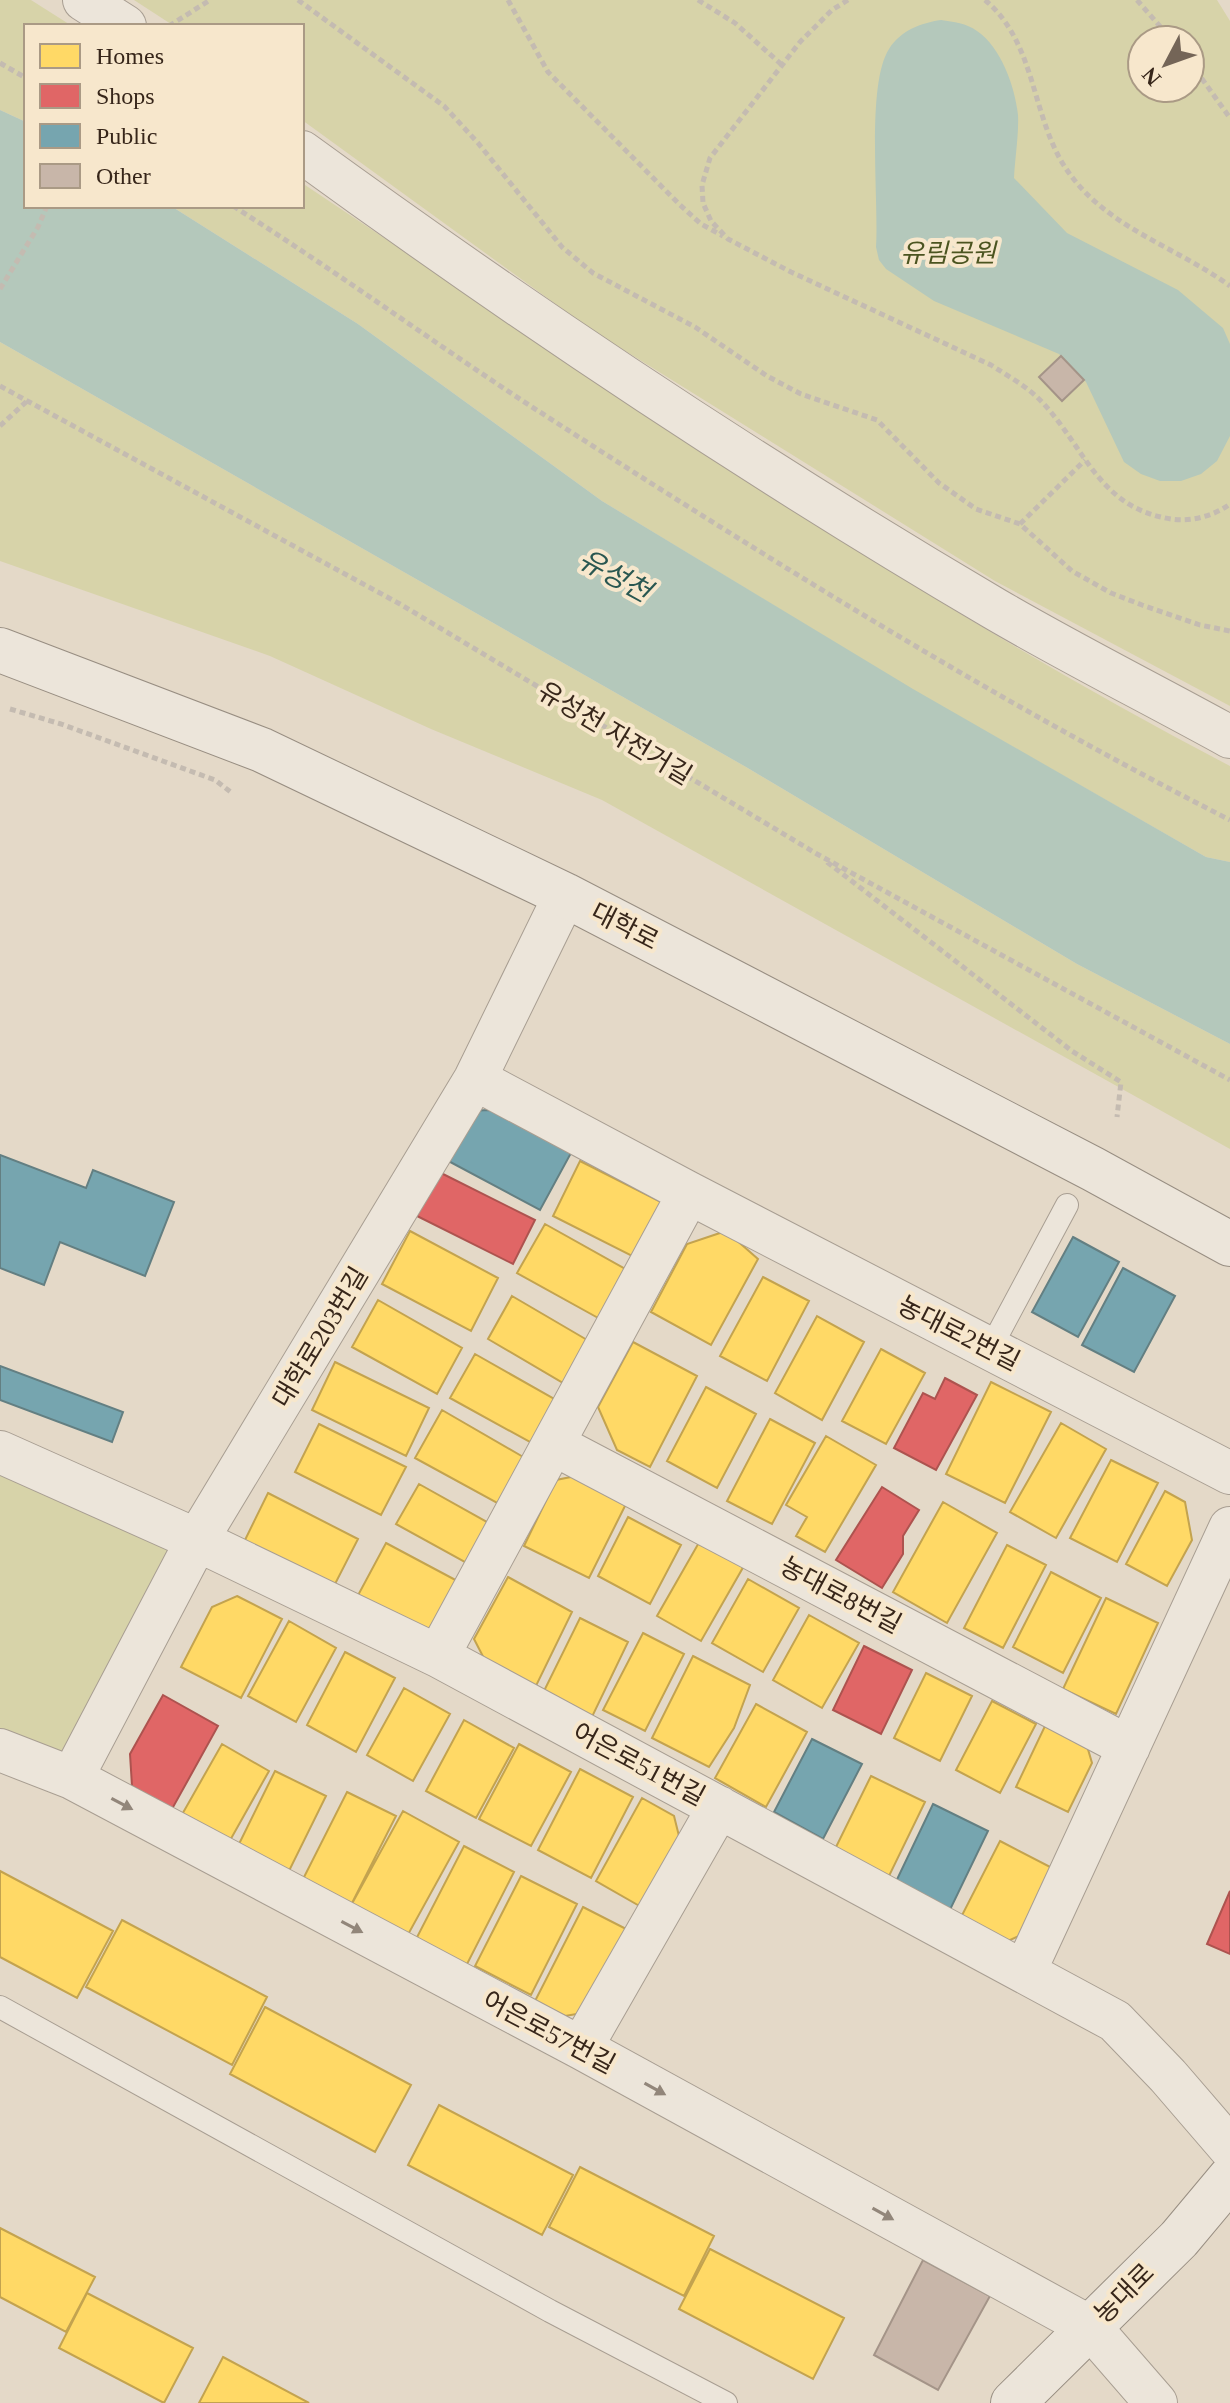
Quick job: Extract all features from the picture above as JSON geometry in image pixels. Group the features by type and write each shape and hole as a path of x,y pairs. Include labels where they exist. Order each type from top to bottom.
{"main road":[{"name":"대학로","path":"0,650 262,750 565,895 1093,1169 1230,1244"},
{"name":"농대로","path":"1013,2403 1179,2239 1230,2178"}],"street":[{"path":"84,0 122,24"},
{"path":"304,153 458,264 743,455 997,610 1230,737"},
{"name":"대학로203번길","path":"72,1778 197,1540 475,1079 565,895"},
{"name":"농대로2번길","path":"475,1079 1230,1473"},
{"path":"438,1656 689,1193"},
{"name":"농대로8번길","path":"553,1444 1129,1747"},
{"name":"어은로51번길","path":"0,1452 197,1540 438,1656 1115,2021 1230,2148"},
{"path":"1025,1971 1230,1528"},
{"name":"어은로57번길","path":"0,1750 72,1778 581,2048 1090,2327"},
{"path":"581,2048 719,1807"},
{"path":"1090,2327 1156,2403"}],"lane":[{"path":"990,1349 1067,1205"},
{"path":"0,2007 550,2311 726,2403"}],"path":[{"path":"172,24 210,0"},
{"path":"298,0 444,106 562,247 593,273 695,327 790,388 877,420 939,483 976,509 1020,524 1072,571 1111,593 1200,625 1230,631"},
{"path":"508,0 548,72 701,224 991,365 1040,399 1121,502 1149,516 1178,520 1205,517 1230,504"},
{"path":"698,0 735,23 782,65"},
{"path":"728,239 711,221 703,203 702,185 710,158 800,42 832,10 848,0"},
{"path":"985,0 1009,25 1021,47 1044,127 1064,165 1086,194 1114,219 1205,268 1230,286"},
{"path":"1137,0 1158,24"},
{"path":"1,63 24,77"},
{"path":"1206,84 1230,118"},
{"path":"0,289 46,208"},
{"path":"236,208 528,404 886,630 1148,778 1230,820"},
{"name":"유성천 자전거길","path":"0,386 400,604 817,854 1230,1080"},
{"path":"0,426 27,401"},
{"path":"1020,524 1085,460"},
{"path":"10,709 61,724 215,780 232,793"},
{"path":"817,854 1072,1051 1121,1082 1117,1117"}],"green space":[{"path":"0,0 31,0 69,24 24,24 24,121 0,110"},
{"name":"유림공원","path":"134,0 1217,0 1230,21 1230,706 995,581 590,329 304,121 304,24 171,24"},
{"path":"304,184 644,412 874,561 1109,701 1230,766 1230,862 1206,857 913,690 602,501 358,324 174,208 304,208"},
{"path":"0,342 746,767 1077,964 1230,1044 1230,1149 602,800 431,729 270,656 0,561"},
{"path":"0,1474 174,1547 63,1760 0,1735"}],"water":[{"path":"941,20 977,31 1000,57 1014,92 1018,115 1014,178 1067,233 1178,290 1223,328 1230,344 1230,436 1217,461 1201,474 1181,481 1160,481 1141,474 1124,462 1086,382 1059,354 934,301 886,269 879,260 876,247 875,144 882,66 889,49 905,32"},
{"name":"유성천","path":"0,110 24,121 24,208 174,208 358,324 602,501 913,689 1206,857 1230,862 1230,1044 1077,964 746,767 0,342"}],"building: Homes":[{"path":"580,1161 669,1206 642,1261 553,1216"},
{"path":"545,1224 627,1270 600,1319 517,1273"},
{"path":"410,1231 498,1278 471,1331 382,1284"},
{"path":"726,1231 758,1259 711,1345 651,1312 687,1244"},
{"path":"763,1277 809,1301 767,1381 720,1356"},
{"path":"512,1296 594,1344 570,1387 488,1339"},
{"path":"378,1300 462,1348 437,1394 352,1347"},
{"path":"817,1316 864,1342 822,1420 775,1393"},
{"path":"633,1342 697,1376 650,1467 617,1450 598,1407"},
{"path":"881,1349 925,1373 886,1444 842,1421"},
{"path":"475,1354 563,1404 539,1447 450,1398"},
{"path":"335,1362 429,1408 406,1456 312,1410"},
{"path":"991,1382 1051,1412 1005,1503 946,1474"},
{"path":"706,1387 756,1414 717,1488 667,1461"},
{"path":"442,1410 525,1458 499,1504 415,1458"},
{"path":"770,1419 815,1443 772,1524 727,1501"},
{"path":"1061,1423 1106,1449 1056,1538 1010,1512"},
{"path":"319,1424 406,1467 381,1515 295,1472"},
{"path":"826,1436 876,1465 825,1552 796,1536 807,1517 786,1505"},
{"path":"1111,1460 1158,1483 1117,1562 1070,1538"},
{"path":"586,1474 630,1496 589,1578 524,1546 556,1480"},
{"path":"419,1484 494,1526 472,1566 396,1524"},
{"path":"1165,1491 1185,1502 1192,1540 1167,1586 1126,1564"},
{"path":"268,1493 358,1539 333,1588 244,1542"},
{"path":"943,1502 997,1533 947,1623 893,1592"},
{"path":"628,1517 681,1545 650,1604 598,1576"},
{"path":"701,1539 745,1564 701,1641 657,1616"},
{"path":"386,1543 463,1584 434,1640 356,1599"},
{"path":"1007,1545 1046,1565 1003,1648 964,1628"},
{"path":"1051,1572 1101,1598 1063,1673 1013,1647"},
{"path":"508,1577 572,1612 533,1692 491,1672 474,1639"},
{"path":"748,1579 799,1608 763,1672 712,1643"},
{"path":"237,1596 282,1619 241,1698 181,1667 212,1607"},
{"path":"1106,1598 1158,1623 1116,1714 1063,1689"},
{"path":"809,1615 859,1643 822,1708 773,1680"},
{"path":"580,1618 628,1642 590,1721 541,1697"},
{"path":"289,1621 336,1648 296,1722 248,1696"},
{"path":"643,1633 684,1654 645,1731 603,1710"},
{"path":"345,1652 395,1678 356,1752 307,1725"},
{"path":"693,1656 750,1685 734,1728 709,1767 652,1738"},
{"path":"926,1673 972,1696 940,1761 894,1738"},
{"path":"404,1688 450,1714 413,1781 367,1755"},
{"path":"992,1701 1036,1724 1000,1793 956,1770"},
{"path":"756,1704 807,1732 766,1807 715,1778"},
{"path":"464,1720 514,1748 476,1818 426,1791"},
{"path":"1045,1726 1087,1746 1092,1763 1068,1812 1016,1787"},
{"path":"222,1744 269,1771 228,1844 180,1818"},
{"path":"519,1744 571,1772 531,1846 479,1819"},
{"path":"580,1769 633,1797 591,1878 538,1850"},
{"path":"275,1771 326,1796 287,1875 236,1850"},
{"path":"871,1776 925,1802 889,1876 835,1849"},
{"path":"347,1792 396,1816 349,1909 300,1885"},
{"path":"642,1798 674,1816 683,1852 650,1912 596,1881"},
{"path":"403,1811 459,1842 405,1940 349,1909"},
{"path":"1000,1841 1056,1870 1023,1934 997,1946 957,1925"},
{"path":"464,1846 514,1872 464,1970 414,1943"},
{"path":"0,1871 113,1931 77,1998 0,1957"},
{"path":"521,1876 577,1904 531,1995 475,1966"},
{"path":"583,1907 634,1933 594,2011 565,2016 535,2001"},
{"path":"122,1920 267,1997 232,2065 86,1987"},
{"path":"265,2007 411,2085 375,2152 230,2074"},
{"path":"439,2105 573,2175 542,2235 408,2165"},
{"path":"580,2167 714,2236 684,2296 549,2227"},
{"path":"0,2228 95,2277 66,2332 0,2297"},
{"path":"710,2249 844,2318 813,2379 679,2309"},
{"path":"87,2293 193,2348 164,2403 59,2348"},
{"path":"223,2357 309,2403 199,2403"}],"building: Shops":[{"path":"437,1171 535,1220 513,1264 415,1215"},
{"path":"945,1378 977,1395 936,1470 894,1448 923,1393 935,1399"},
{"path":"882,1487 919,1510 903,1536 903,1554 882,1588 836,1560"},
{"path":"864,1646 912,1670 881,1734 833,1710"},
{"path":"163,1695 218,1726 172,1809 132,1786 130,1754"},
{"path":"1230,1891 1230,1954 1207,1944"}],"building: Public":[{"path":"491,1110 571,1153 540,1210 439,1156 463,1111"},
{"path":"0,1155 86,1188 93,1170 174,1202 145,1276 60,1242 44,1285 0,1268"},
{"path":"1073,1237 1119,1262 1078,1337 1032,1312"},
{"path":"1123,1268 1175,1296 1134,1372 1082,1345"},
{"path":"0,1366 123,1412 112,1442 0,1400"},
{"path":"812,1739 862,1764 823,1839 774,1812"},
{"path":"933,1804 988,1831 946,1918 891,1892"}],"building: Other":[{"path":"1061,356 1084,380 1062,401 1039,377"},
{"path":"923,2260 990,2296 938,2390 874,2355"}]}
